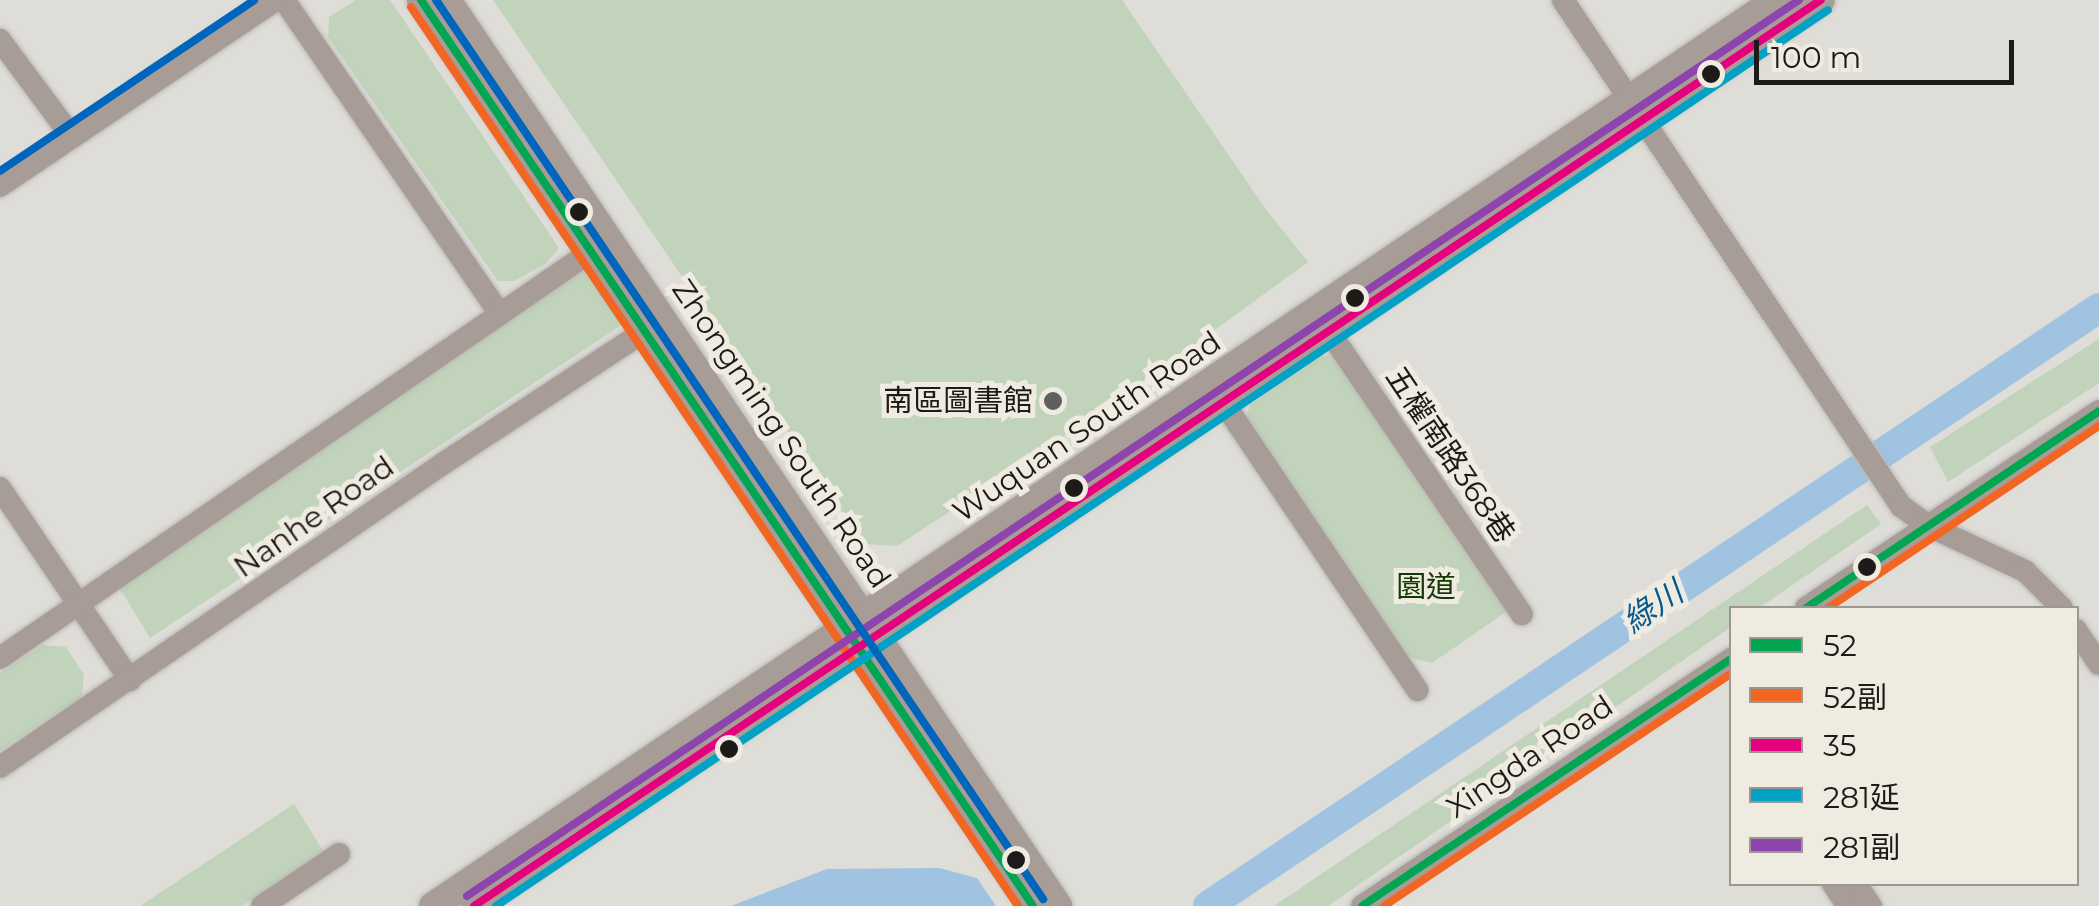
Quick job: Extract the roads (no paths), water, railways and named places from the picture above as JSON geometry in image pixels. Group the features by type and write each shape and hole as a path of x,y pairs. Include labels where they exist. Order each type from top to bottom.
{"main road":[{"name":"Zhongming South Road","path":"421,0 655,325 862,631 1058,906"},
{"name":"Zhongming South Road","path":"446,0 599,246"},
{"name":"Wuquan South Road","path":"1217,392 1328,330 1638,110 1776,0"},
{"name":"Wuquan South Road","path":"433,906 862,631 1638,110 1820,0"},
{"name":"Zhongming South Road","path":"862,631 1033,906"},
{"name":"Wuquan South Road","path":"474,906 862,631"}],"street":[{"path":"0,186 276,0"},
{"path":"284,0 500,314"},
{"path":"1562,0 1901,506 1929,526 2025,571 2060,606"},
{"path":"0,40 72,137"},
{"name":"Nanhe Road","path":"0,658 599,246"},
{"name":"Nanhe Road","path":"0,767 444,463 655,325"},
{"name":"五權南路368巷","path":"1328,330 1522,614"},
{"path":"1217,392 1417,690"},
{"path":"1809,606 2099,411"},
{"path":"0,488 130,680"},
{"path":"2079,634 2099,664"},
{"name":"Xingda Road","path":"1362,906 1729,660"},
{"path":"262,906 339,854"}],"water":[{"path":"939,868 977,878 996,906 731,906 827,869"}],"waterway":[{"name":"綠川","path":"1208,906 2099,308"}],"place":[{"name":"南區圖書館","path":"1053,401"}],"park label":[{"name":"園道","path":"1426,587"}]}
